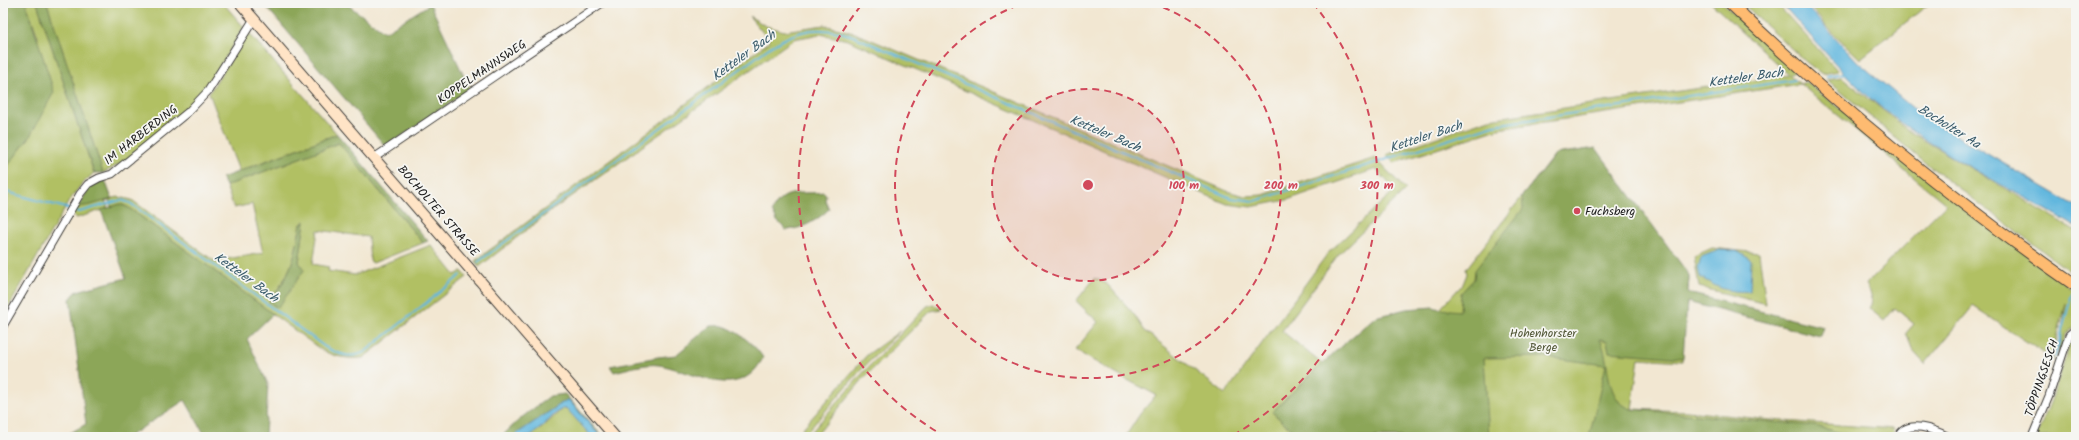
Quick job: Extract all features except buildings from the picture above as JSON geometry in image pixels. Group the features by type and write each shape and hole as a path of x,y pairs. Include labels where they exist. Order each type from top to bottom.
{"highway":[{"path":"1730,3 1862,122 1943,189 2076,286"},
{"path":"1737,3 1863,116 1946,185 2076,280"}],"main road":[{"name":"BOCHOLTER STRASSE","path":"240,3 615,437"}],"street":[{"name":"KOPPELMANNSWEG","path":"374,158 602,3"},
{"name":"IM HARBERDING","path":"3,326 73,205 88,184 98,178 112,174 188,112 208,91 254,19"},
{"name":"TÖPPINGSESCH","path":"2032,437 2049,396 2069,335 2076,329"},
{"path":"1898,437 1902,431 1912,427 1937,431 1949,437"}],"green space":[{"path":"3,3 26,3 54,92 29,138 3,172"},
{"path":"26,3 37,3 94,173 81,185 69,201 3,317 3,172 29,138 38,37"},
{"path":"37,3 47,3 103,173 94,173"},
{"path":"47,3 223,3 244,27 207,87 192,105 124,162 103,173"},
{"path":"263,3 345,3 385,32 430,4 470,89 386,147"},
{"path":"1711,3 1723,3 1795,71 1790,75 1800,84 1498,129 1394,163 1386,155 1489,119 1789,75"},
{"path":"1742,3 1776,3 1838,71 1822,74 1806,62"},
{"path":"1807,3 1930,3 1860,59 1825,25"},
{"path":"749,16 766,26 784,31 824,25 855,33 1227,191 1245,196 1263,195 1375,158 1406,190 1338,255 1282,331 1322,364 1272,412 1300,437 1125,437 1140,414 1156,395 1075,350 1098,322 1076,301 1095,278 1107,284 1133,313 1145,331 1225,394 1328,253 1395,190 1376,169 1287,200 1251,207 1227,204 848,40 820,34 794,39 551,211 479,267 475,261 770,41"},
{"path":"248,32 337,134 239,171 209,93"},
{"path":"1842,77 1910,132 2076,231 2076,276 1924,162 1826,79"},
{"path":"1806,82 2076,291 2076,326 2066,334 2058,357 2066,303 2052,357 2054,360 1973,306 1925,364 1913,351 1906,333 1914,324 1895,308 1884,321 1869,308 1872,299 1866,284 1946,204 1800,84"},
{"path":"337,134 428,241 423,243 339,143 226,186 222,178"},
{"path":"339,143 423,243 373,263 370,261 368,237 318,230 313,264 329,267 328,271 355,275 431,245 455,275 462,271 467,277 363,358 346,358 335,356 320,349 129,208 121,204 111,207 109,199 119,197 132,200 214,261 263,253 252,204 234,208 226,186","holes":["305,222 299,262 277,308 269,301 287,274 294,256 301,224"]},
{"name":"Hohenhorster Berge","path":"1596,148 1689,275 1688,293 1823,327 1820,336 1687,302 1683,358 1609,352 1607,341 1600,339 1606,357 1612,388 1616,397 1622,404 1631,409 1816,426 1856,437 1589,437 1606,365 1545,357 1484,358 1489,437 1300,437 1272,412 1339,348 1375,317 1406,309 1433,307 1460,311 1461,293 1474,279 1475,270 1523,209 1522,196 1556,154"},
{"name":"Hohenhorster Berge","path":"1595,149 1689,277 1682,361 1639,358 1632,409 1687,411 1771,420 1894,429 1893,437 1322,437 1463,284 1467,274 1466,269 1555,154"},
{"path":"105,180 112,199 78,207 90,186"},
{"path":"824,192 826,195 825,200 829,209 820,217 804,226 786,230 777,221 772,211 782,198 788,195"},
{"path":"105,200 108,208 77,218 71,214 76,207"},
{"path":"120,204 129,208 273,314 247,339 268,384 265,437 206,437 185,400 128,437 63,437 86,424 70,299 77,291 126,278 101,210"},
{"path":"305,221 299,262 304,270 278,308 269,302 283,282 291,265 301,224"},
{"path":"1712,248 1759,253 1766,304 1699,287 1694,256"},
{"path":"933,304 941,309 931,311 863,379 815,437 807,437 861,375 927,306"},
{"path":"710,326 721,326 728,328 740,335 756,349 763,358 753,372 742,379 729,382 701,378 673,368 659,365 642,366 614,372 610,366 676,355"},
{"path":"900,331 859,372 803,437 795,437 867,355"},
{"path":"2076,335 2076,437 2036,437 2056,388 2069,344"},
{"path":"565,394 603,437 601,437 568,399 512,437 501,437 521,418 550,396"},
{"path":"563,408 569,409 592,437 526,437 542,428"},
{"path":"1909,431 1927,431 1943,437 1901,437"}],"water":[{"path":"1781,3 1803,3 1858,62 1921,115 2076,206 2076,227 1970,167 1918,135 1894,117 1870,98 1824,52"},
{"path":"1719,250 1737,251 1751,260 1750,291 1724,289 1700,277 1698,268 1701,257"},
{"path":"568,399 601,437 592,437 566,408 561,409 531,435 512,437"}],"waterway":[{"name":"Ketteler Bach","path":"478,262 770,47 800,32 810,30 830,30 853,36 1231,198 1255,201 1494,125 1795,80"},
{"path":"1827,76 1846,73"},
{"name":"Ketteler Bach","path":"3,191 70,209"},
{"name":"Ketteler Bach","path":"74,210 79,212 121,200 130,203 325,347 335,352 350,356 361,354 366,351 461,275"},
{"path":"2055,357 2072,293"}],"place":[{"name":"Fuchsberg","path":"1577,211"}],"water label":[{"name":"Bocholter Aa","path":"1949,127"}]}
